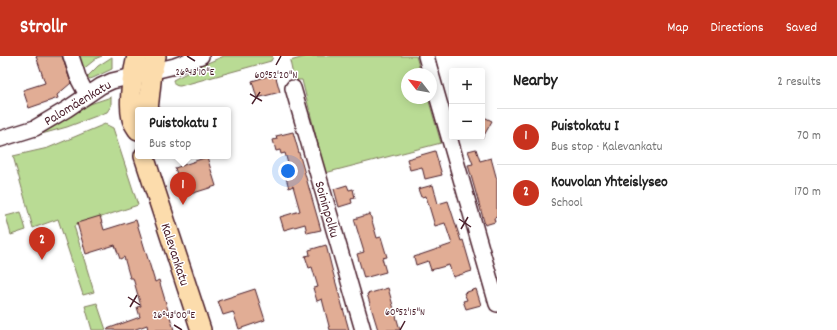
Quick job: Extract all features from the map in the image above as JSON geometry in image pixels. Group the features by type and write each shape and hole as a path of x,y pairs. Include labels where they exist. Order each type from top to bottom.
{"main road":[{"path":"135,126 132,121 131,108 133,75 137,56"},
{"path":"148,107 154,64"},
{"name":"Kalevankatu","path":"145,159 202,330"}],"street":[{"path":"71,56 79,80 87,95"},
{"name":"Palomäenkatu","path":"0,139 34,128 112,80 133,75 154,64 175,66 201,56"},
{"path":"426,56 429,68"},
{"name":"Soininpolku","path":"293,88 363,330"},
{"path":"437,95 497,304"}],"green space":[{"path":"78,56 102,56 97,58 82,70"},
{"path":"224,56 273,57 271,61 180,86 174,84 173,80"},
{"path":"308,56 416,56 419,68 401,68 401,104 430,104 441,143 325,173 302,80 294,80 290,61"},
{"path":"112,57 112,69 90,79 87,77 98,66"},
{"path":"111,97 111,106 107,112 67,127 38,135 87,105"},
{"path":"105,124 113,128 138,205 74,226 94,292 83,295 58,219 33,228 13,156 48,148"},
{"path":"21,212 26,230 11,235 6,216"},
{"path":"97,303 106,330 92,330 85,306"}],"building":[{"path":"36,56 62,56 71,83 57,95 58,98 29,108 23,90 45,83"},
{"path":"275,74 280,92 257,98 252,81"},
{"path":"485,118 492,121 485,134"},
{"path":"293,132 321,230 307,233 305,224 284,230 280,217 300,211 293,186 289,188 286,178 290,177 289,175 291,174 285,153 281,154 280,150 276,151 273,140 277,139 276,136"},
{"path":"476,149 480,161 491,158 497,180 497,217 494,218 495,222 485,225 468,165 473,164 468,151"},
{"path":"435,151 442,175 425,179 422,167 410,170 407,159"},
{"path":"201,159 208,159 216,186 184,196 175,168"},
{"path":"347,185 349,190 353,189 355,198 351,199 352,203 339,207 334,189"},
{"path":"433,185 438,204 448,201 461,241 463,240 472,271 453,277 449,265 431,270 428,261 416,265 414,257 452,244 445,223 435,226 426,196 421,197 418,189"},
{"path":"370,214 377,238 381,237 387,257 382,258 386,272 364,278 357,254 364,252 354,219"},
{"path":"100,216 104,230 136,220 155,282 159,280 174,330 148,330 147,325 133,330 107,330 140,317 137,307 141,306 133,278 130,278 124,257 120,259 115,245 86,254 77,223"},
{"path":"326,245 349,330 330,330 322,299 317,301 313,288 318,287 312,267 309,268 305,256 310,255 309,250"},
{"path":"388,288 400,330 378,330 367,294"},
{"path":"255,289 265,320 239,329 233,312 223,315 218,301"},
{"path":"476,289 481,305 466,309 463,301 467,300 464,293"}],"place":[{"name":"Puistokatu I","path":"183,205"},
{"name":"Kouvolan Yhteislyseo","path":"42,260"}]}
